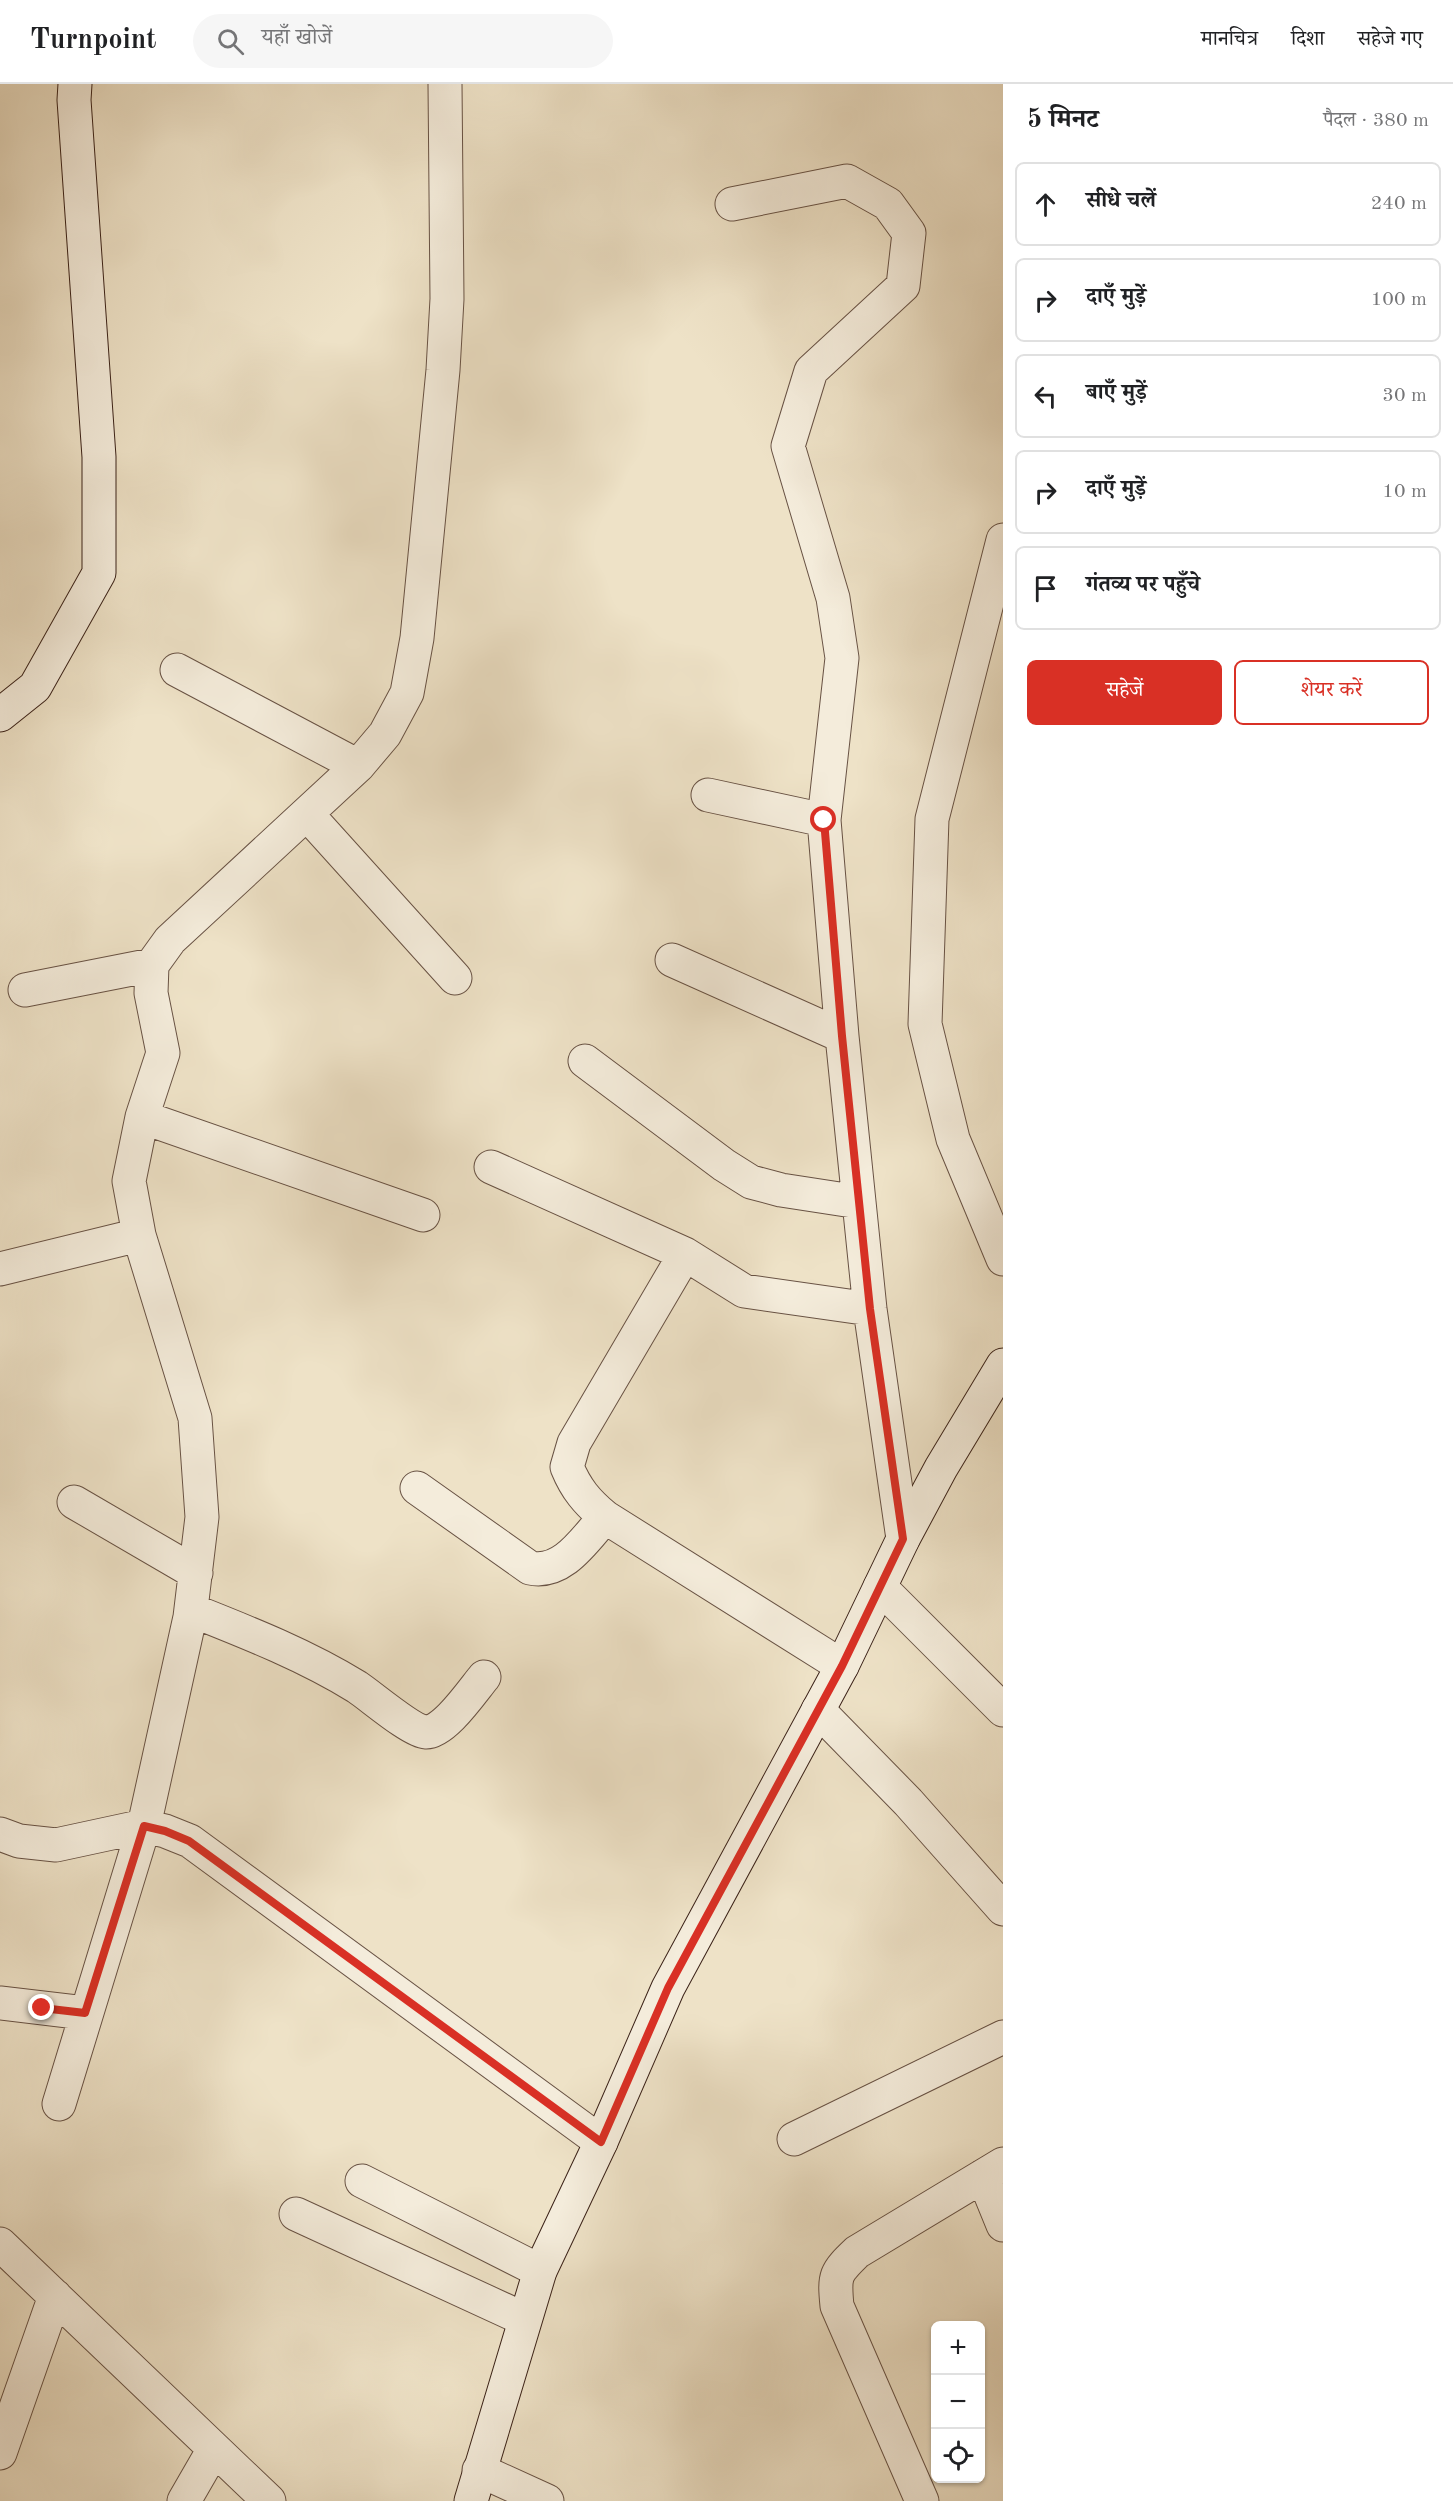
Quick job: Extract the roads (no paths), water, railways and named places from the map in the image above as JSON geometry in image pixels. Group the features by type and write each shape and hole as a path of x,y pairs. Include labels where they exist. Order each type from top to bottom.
{"street":[{"path":"0,716 35,687 99,573 99,457 86,287 74,100 75,84"},
{"path":"59,2104 144,1826 191,1610 202,1517 195,1418 139,1234 129,1181 142,1117 163,1053 151,993 152,965 170,940 358,766 385,734 407,693 417,638 443,369 447,299 445,84"},
{"path":"732,204 847,181 888,204 909,233 903,286 811,371 788,446 833,598 842,658 824,820 842,1036 870,1309 903,1539"},
{"path":"1003,540 932,819 925,1024 953,1139 1003,1259"},
{"path":"177,670 358,766"},
{"path":"708,795 824,820"},
{"path":"307,814 455,978"},
{"path":"672,960 842,1036"},
{"path":"25,990 152,965"},
{"path":"585,1060 724,1165 751,1182 781,1190 859,1202"},
{"path":"142,1117 423,1215"},
{"path":"491,1167 685,1254 744,1291 870,1309"},
{"path":"0,1269 139,1234"},
{"path":"685,1254 574,1443 567,1467 576,1488 587,1502 605,1518 842,1666"},
{"path":"471,2501 540,2271 601,2142 668,1988 842,1666 903,1539 941,1468 1003,1365"},
{"path":"417,1488 530,1568 542,1570 556,1566 572,1554 605,1518"},
{"path":"74,1502 196,1573"},
{"path":"880,1587 1003,1710"},
{"path":"191,1610 272,1642 321,1665 374,1698 413,1727 425,1732 434,1730 445,1723 484,1677"},
{"path":"818,1710 908,1802 1003,1909"},
{"path":"0,1834 19,1841 56,1845 144,1826 165,1831 189,1841 601,2142"},
{"path":"0,2003 85,2013"},
{"path":"794,2139 1003,2037"},
{"path":"922,2501 837,2306 838,2271 857,2252 993,2170 1003,2225"},
{"path":"362,2181 540,2271"},
{"path":"296,2214 524,2319"},
{"path":"0,2244 269,2501"},
{"path":"1,2447 55,2296"},
{"path":"184,2501 214,2449"},
{"path":"479,2470 547,2501"}]}
